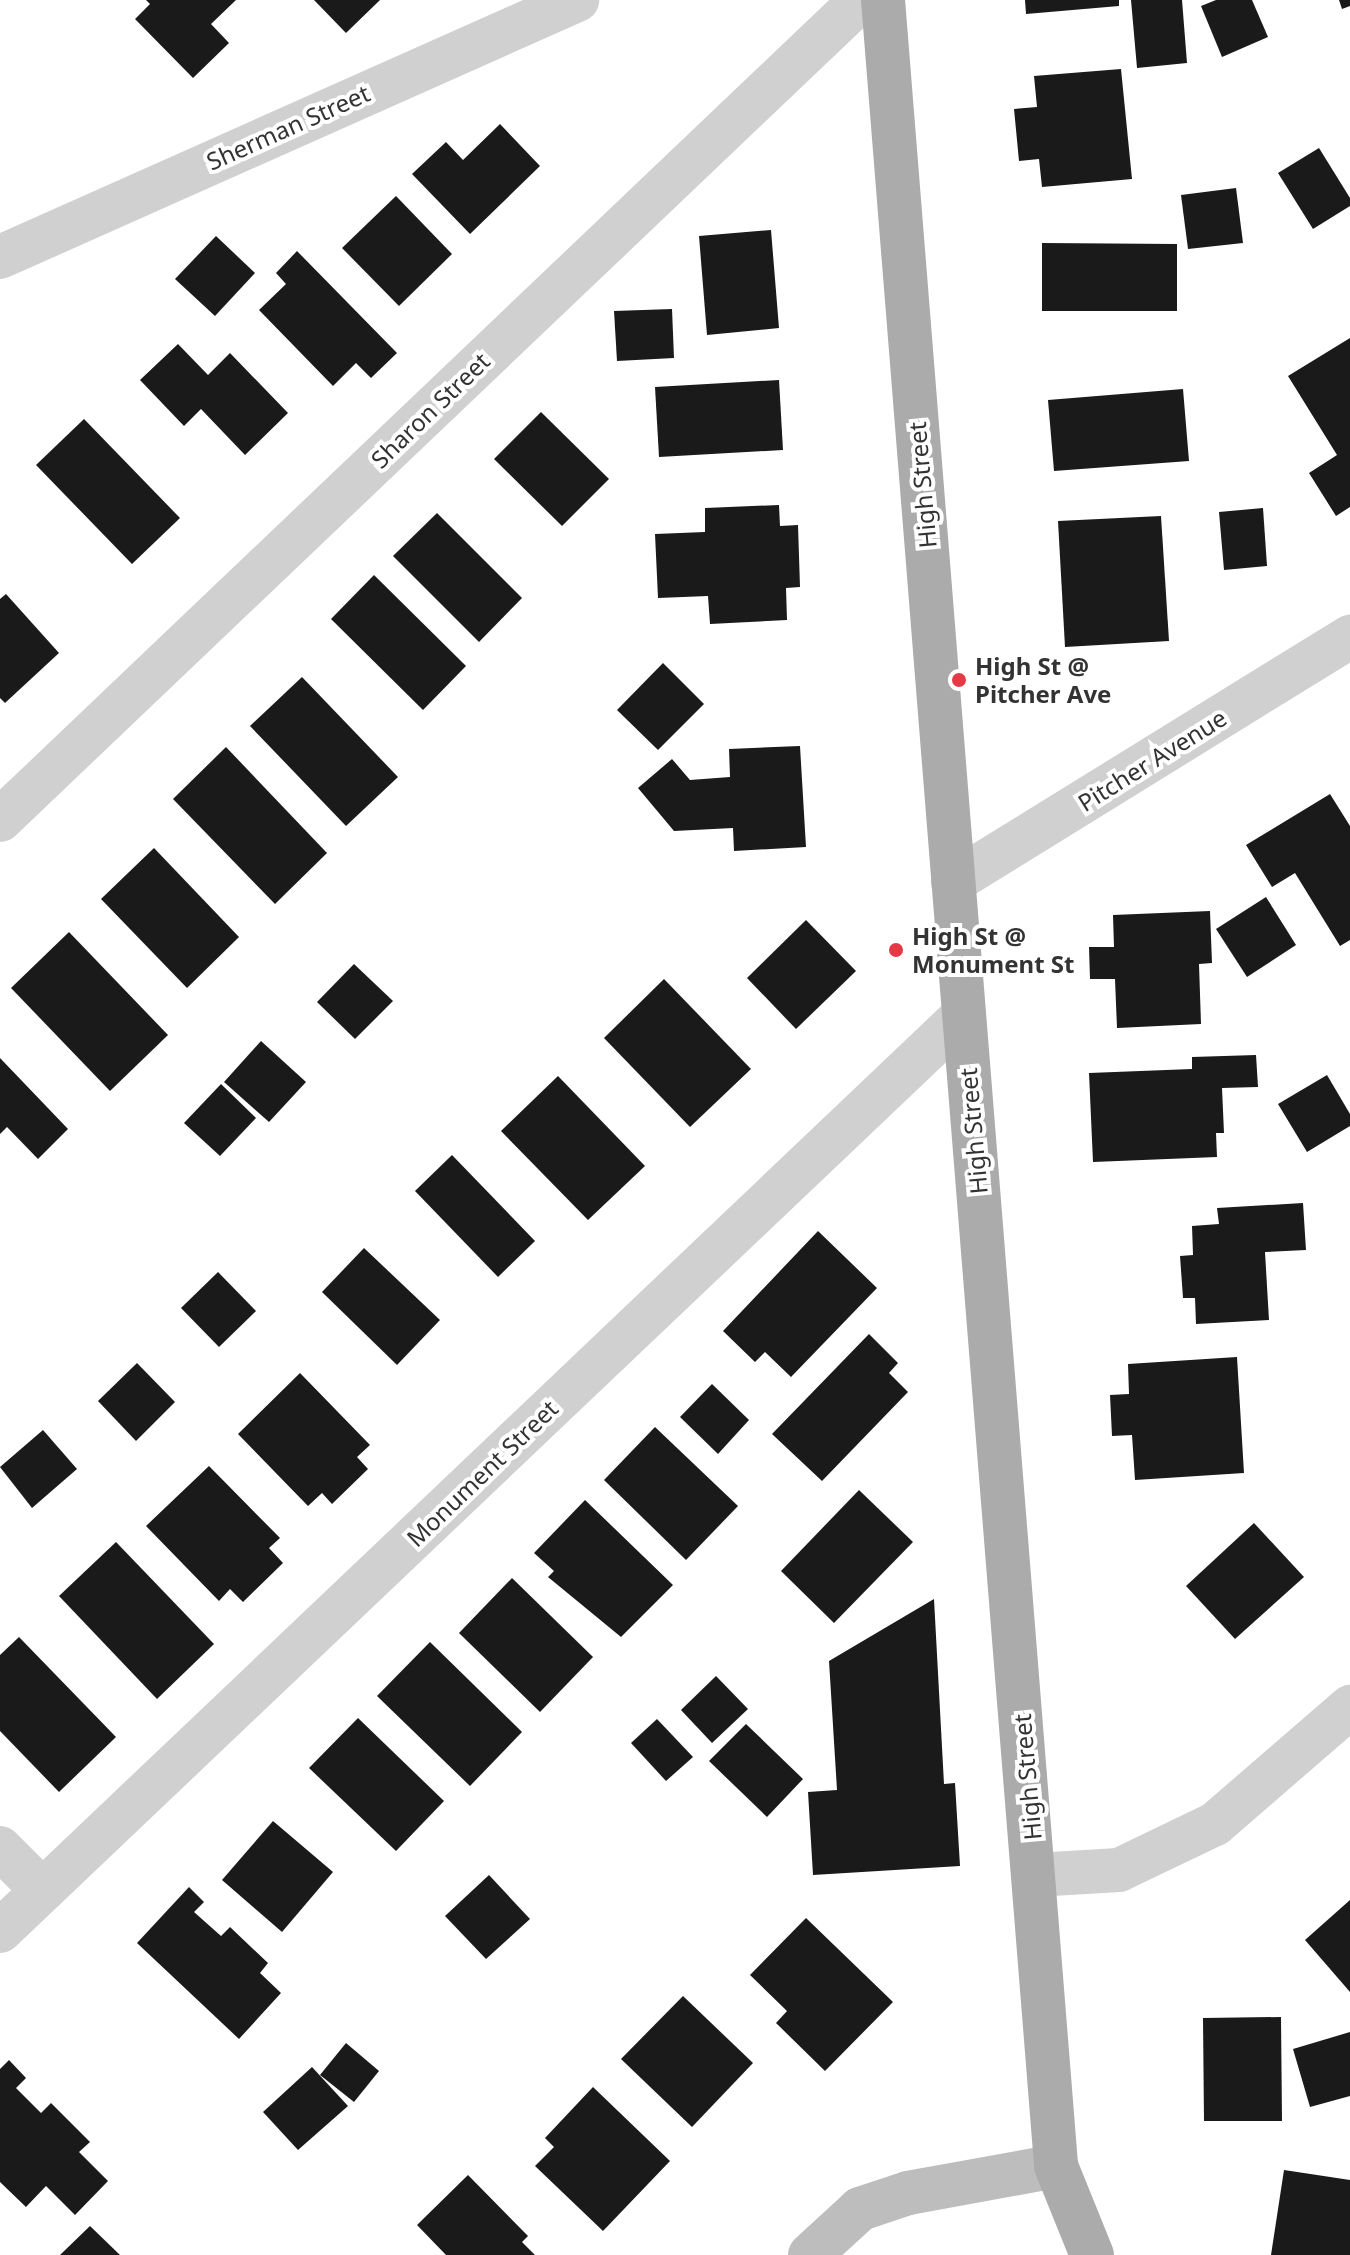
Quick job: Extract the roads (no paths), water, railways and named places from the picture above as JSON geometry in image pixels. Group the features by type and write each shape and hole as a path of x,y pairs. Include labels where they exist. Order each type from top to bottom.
{"main road":[{"name":"High Street","path":"883,0 1056,2166 1092,2255"},
{"path":"810,2255 860,2209 908,2193 1056,2166"}],"street":[{"name":"Sherman Street","path":"0,257 577,0"},
{"name":"Sharon Street","path":"0,820 861,0"},
{"name":"Pitcher Avenue","path":"953,882 1350,637"},
{"name":"Monument Street","path":"0,1931 964,1015"},
{"path":"1035,1875 1119,1870 1215,1824 1350,1707"},
{"path":"0,1848 42,1890"}],"place":[{"name":"High St @ Pitcher Ave","path":"959,680"},
{"name":"High St @ Monument St","path":"896,950"}]}
